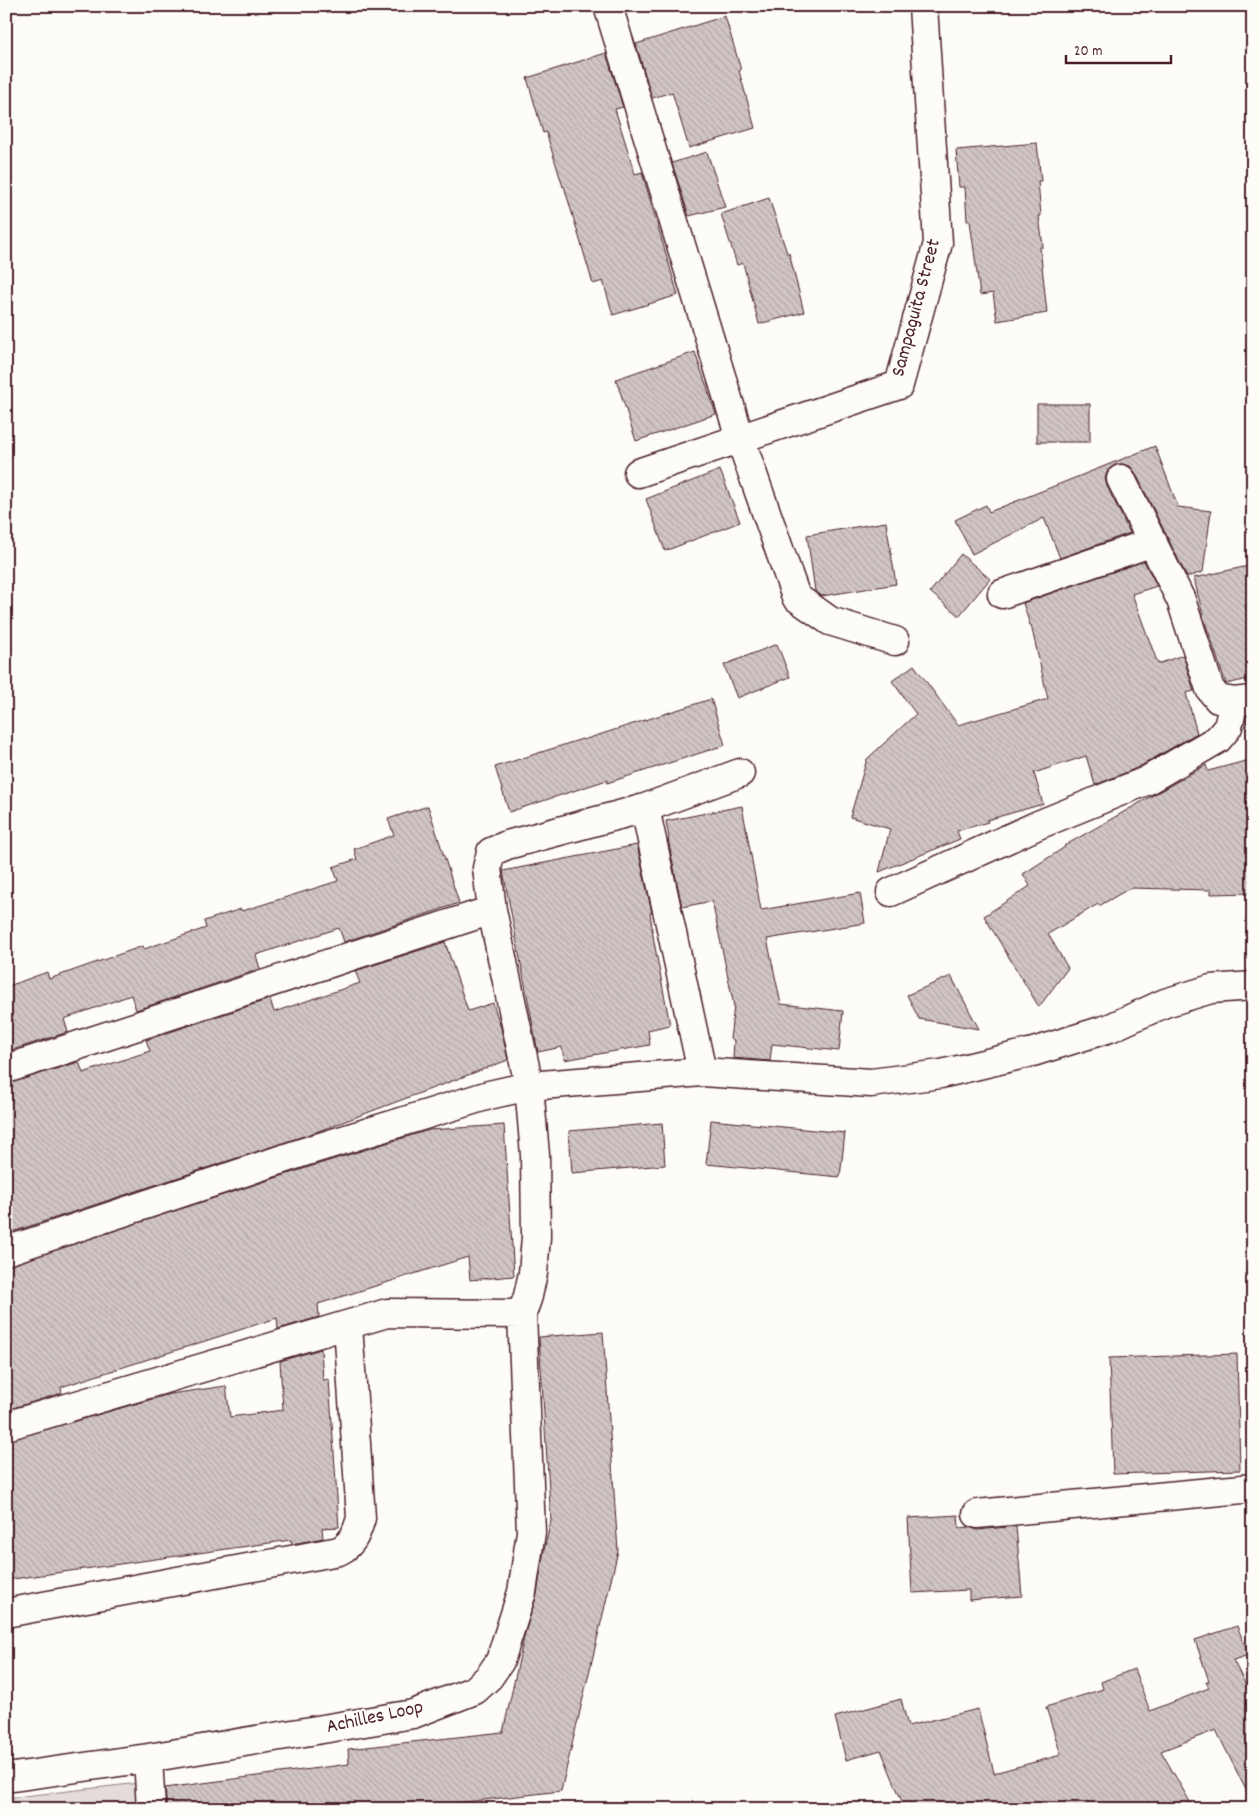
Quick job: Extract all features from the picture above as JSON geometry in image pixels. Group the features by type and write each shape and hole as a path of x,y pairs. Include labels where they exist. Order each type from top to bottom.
{"street":[{"path":"608,6 740,438 796,597 830,621 895,641"},
{"name":"Sampaguita Street","path":"740,438 899,385 938,243 923,6"},
{"path":"638,473 740,438"},
{"path":"891,892 1038,825 1146,781 1218,738 1228,727 1243,701 1218,699 1210,689 1181,600 1121,479"},
{"path":"1002,594 1152,542"},
{"path":"702,1072 644,808 740,773"},
{"name":"Achilles Loop","path":"6,1778 148,1758 413,1714 475,1690 489,1677 500,1661 522,1592 531,1532 522,1314 528,1296 536,1237 535,1156 529,1086 492,910 487,868 492,852 507,845 644,808"},
{"path":"6,1069 492,910"},
{"path":"6,1251 304,1152 489,1095 529,1086 702,1072 871,1083 941,1074 1032,1052 1076,1039 1110,1028 1166,1003 1211,989 1253,986"},
{"path":"6,1426 387,1313 522,1314"},
{"path":"6,1613 339,1551 347,1547 357,1533 360,1518 348,1325"},
{"path":"977,1514 1253,1488"},
{"path":"148,1758 151,1809"}],"shaded area":[{"path":"139,1783 141,1809 6,1809 6,1798"}],"building":[{"path":"725,16 755,128 689,148 672,92 652,98 636,44"},
{"path":"606,53 623,107 615,109 635,174 642,172 678,295 613,315 603,281 593,284 564,186 546,132 543,133 527,78"},
{"path":"1037,143 1041,181 1038,181 1041,216 1039,216 1043,247 1040,247 1047,313 997,321 993,293 980,295 970,221 967,221 965,187 959,187 956,150"},
{"path":"707,152 725,207 689,216 672,163"},
{"path":"769,198 787,253 789,253 804,312 759,324 743,263 737,265 721,214"},
{"path":"695,352 716,414 636,441 616,379"},
{"path":"1037,404 1090,404 1090,442 1037,442"},
{"path":"1155,446 1178,507 1211,511 1203,572 1187,577 1135,472 1130,466 1122,464 1115,465 1108,470 1105,478 1130,533 1060,558 1044,518 972,554 955,520 986,505 989,512"},
{"path":"720,470 740,522 665,551 646,499"},
{"path":"886,522 896,584 822,596 815,591 807,535"},
{"path":"961,554 990,579 959,616 930,592"},
{"path":"1144,561 1157,586 1132,594 1158,664 1183,655 1194,691 1186,693 1197,733 1139,767 1095,785 1086,756 1034,773 1043,804 987,820 988,822 957,831 960,839 879,872 890,829 850,817 867,759 916,714 892,681 914,665 958,725 1048,699 1031,625 1023,603"},
{"path":"1248,566 1253,587 1253,603 1245,605 1253,636 1253,678 1226,684 1203,616 1194,578"},
{"path":"777,644 790,677 737,698 724,665"},
{"path":"711,699 725,745 607,783 607,780 509,812 495,767"},
{"path":"1253,759 1253,893 1211,894 1211,890 1130,888 1099,906 1098,904 1048,934 1068,968 1039,1007 984,916 1030,886 1023,874 1064,846 1206,765 1208,771"},
{"path":"428,806 459,903 344,942 339,928 256,955 260,969 136,1010 131,995 64,1019 68,1032 6,1052 6,987 47,972 49,979 143,946 144,949 206,928 204,921 338,881 333,867 357,859 354,849 394,835 388,819"},
{"path":"742,806 761,910 860,893 865,923 767,939 781,1004 843,1011 839,1051 772,1044 770,1061 733,1058 734,1040 730,1039 734,1006 712,901 682,907 666,821"},
{"path":"637,845 652,913 650,913 654,942 670,1025 648,1030 650,1045 564,1060 562,1047 538,1052 503,871"},
{"path":"445,942 468,1011 493,1003 508,1060 316,1132 6,1234 6,1084 79,1062 83,1073 150,1051 146,1040 270,999 274,1012 360,983 355,971"},
{"path":"951,976 979,1029 919,1019 907,995"},
{"path":"711,1120 845,1133 840,1177 706,1164"},
{"path":"662,1123 665,1165 572,1173 569,1131"},
{"path":"504,1125 514,1276 470,1280 468,1257 318,1304 319,1317 278,1329 277,1318 61,1387 62,1393 6,1410 6,1266 309,1167 429,1130"},
{"path":"603,1332 618,1551 561,1791 406,1809 167,1809 165,1788 349,1764 348,1749 503,1732 525,1633 537,1594 551,1521 539,1337"},
{"path":"321,1349 323,1380 329,1379 339,1527 322,1528 323,1538 292,1544 291,1540 6,1580 6,1441 170,1394 226,1386 230,1417 283,1410 280,1361"},
{"path":"1237,1354 1240,1470 1113,1474 1109,1358"},
{"path":"958,1515 959,1528 969,1527 978,1530 1016,1526 1022,1596 969,1600 969,1590 912,1593 908,1518"},
{"path":"1237,1626 1249,1655 1233,1660 1253,1699 1253,1804 1216,1730 1161,1751 1194,1809 905,1809 881,1750 846,1760 835,1717 901,1699 908,1726 978,1709 994,1773 1061,1755 1046,1707 1103,1689 1101,1682 1134,1669 1150,1711 1209,1688 1206,1682 1209,1681 1195,1640"}]}
